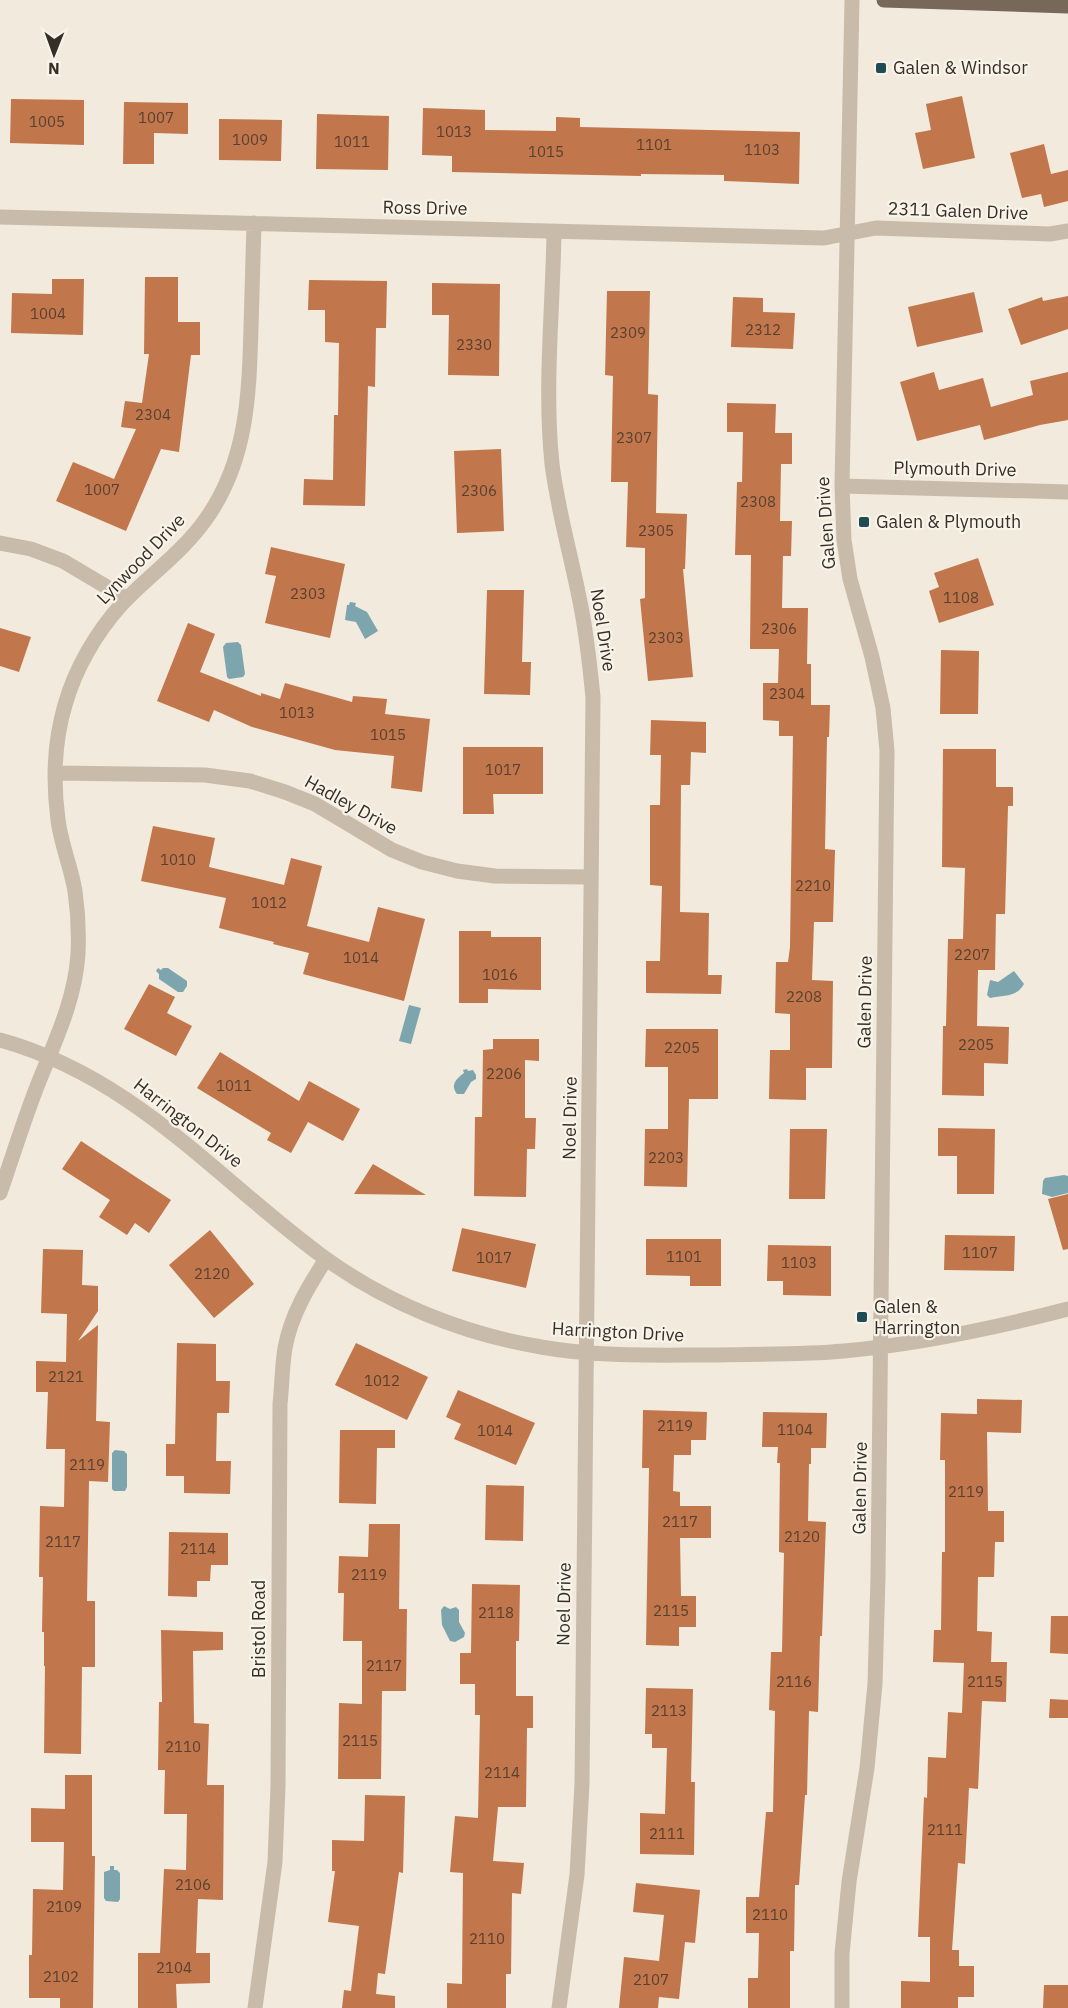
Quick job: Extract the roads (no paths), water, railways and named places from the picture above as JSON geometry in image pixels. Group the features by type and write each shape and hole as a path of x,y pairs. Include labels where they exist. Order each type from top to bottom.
{"main road":[{"path":"884,0 1068,6"}],"street":[{"name":"Galen Drive","path":"842,2008 842,1954 849,1882 867,1768 875,1684 881,1346 886,751 881,698 850,579 844,540 842,486 852,0"},
{"name":"Ross Drive","path":"0,217 824,238 848,233"},
{"name":"Lynwood Drive","path":"0,1193 36,1089 61,1029 73,987 78,956 75,890 58,822 55,773 56,745 64,705 79,668 100,632 127,599 178,553 206,519 225,486 237,456 250,384 254,223"},
{"name":"2311 Galen Drive","path":"848,233 876,228 1050,234 1068,231"},
{"name":"Noel Drive","path":"554,231 549,404 552,463 561,520 581,606 593,698 582,1784 578,1875 559,2008"},
{"name":"Plymouth Drive","path":"842,486 1068,492"},
{"path":"0,543 31,549 63,561 127,599"},
{"name":"Hadley Drive","path":"55,773 205,775 250,781 315,804 392,850 422,862 457,871 495,876 591,877"},
{"name":"Harrington Drive","path":"0,1040 49,1056 122,1095 174,1134 326,1258 367,1286 425,1314 483,1334 541,1347 586,1353 782,1354 846,1351 952,1335 1068,1309"},
{"name":"Bristol Road","path":"255,2008 275,1862 278,1774 281,1393 286,1347 295,1313 326,1258"}],"water":[{"path":"350,602 356,603 355,606 367,612 378,631 365,639 356,622 345,620 347,605"},
{"path":"238,642 241,645 245,674 243,677 229,679 223,647 226,643"},
{"path":"158,968 161,970 168,968 187,981 183,992 178,992 159,979 156,971"},
{"path":"1014,971 1024,984 1017,992 990,998 987,995 990,980 998,982"},
{"path":"409,1005 421,1008 411,1044 399,1041"},
{"path":"463,1070 468,1071 473,1070 476,1079 471,1082 464,1094 457,1094 454,1088 455,1082 464,1073"},
{"path":"1068,1176 1068,1193 1052,1197 1042,1194 1045,1178"},
{"path":"115,1450 124,1451 127,1454 125,1491 112,1489 112,1453"},
{"path":"444,1606 450,1609 456,1607 459,1610 459,1622 465,1633 464,1637 455,1642 450,1641 442,1625 441,1610"},
{"path":"110,1866 114,1866 114,1870 120,1873 118,1902 106,1901 104,1898 104,1872 110,1870"}],"place":[{"name":"Galen & Windsor","path":"881,68"},
{"name":"Galen & Plymouth","path":"864,522"},
{"name":"Galen & Harrington","path":"862,1317"}]}
